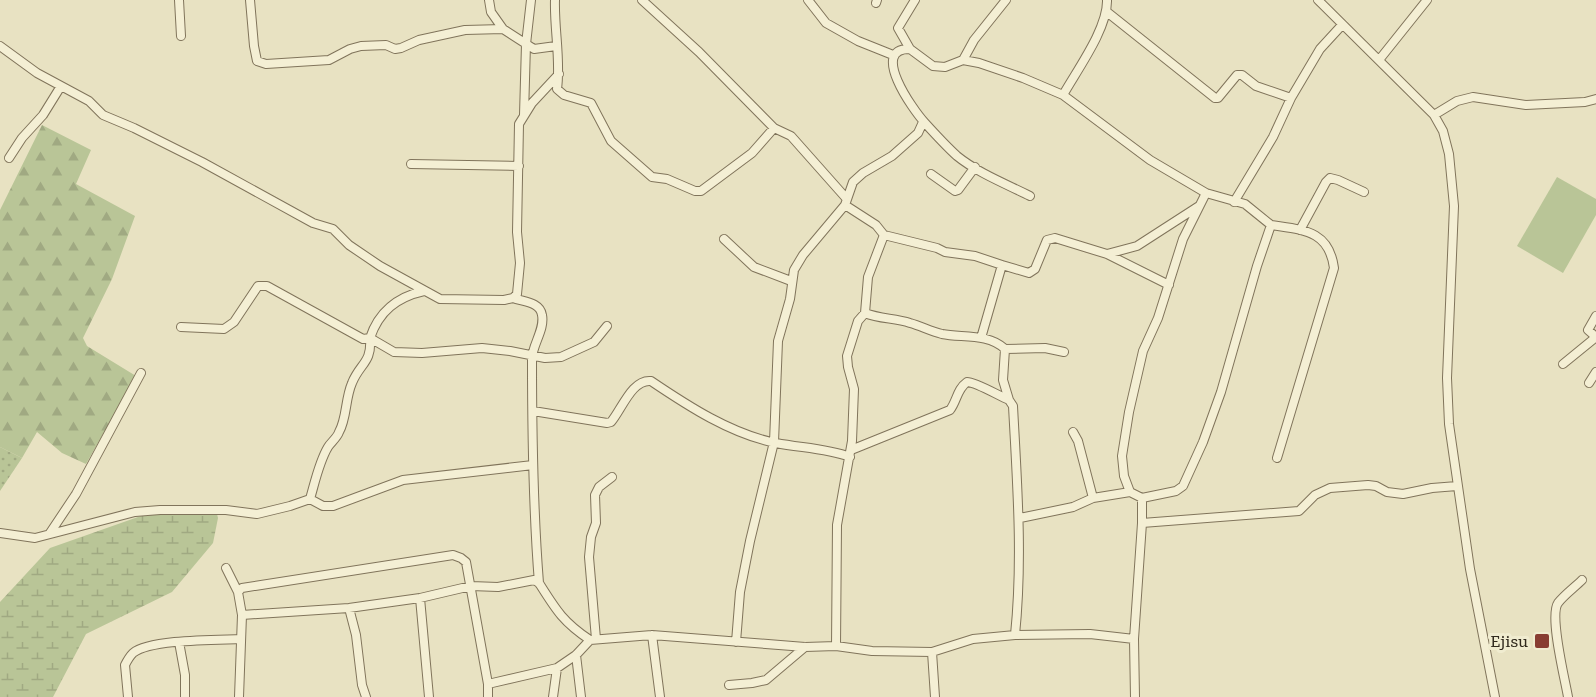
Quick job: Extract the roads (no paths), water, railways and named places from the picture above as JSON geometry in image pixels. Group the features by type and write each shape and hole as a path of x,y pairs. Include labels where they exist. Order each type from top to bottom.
{"street":[{"path":"179,0 181,36"},
{"path":"250,0 255,54 257,61 266,64 329,60 361,46 386,45 395,49 419,40 465,30 503,29"},
{"path":"489,0 491,12 503,29 534,49 556,46"},
{"path":"524,117 526,44 531,0"},
{"path":"555,0 559,74 557,89 564,95 591,103 611,141 652,177 667,179 695,191 701,191 752,153 774,128"},
{"path":"808,0 826,23 858,41 893,55"},
{"path":"915,0 898,28 910,49 933,66 939,68 963,60 979,63 1063,95 1150,160 1206,193 1245,204 1271,225 1309,232 1330,249 1334,268 1277,458"},
{"path":"963,60 974,40 1006,0"},
{"path":"1063,95 1103,25 1107,12 1107,0"},
{"path":"1318,0 1434,115 1443,131 1449,154 1454,206 1447,378 1449,424 1470,569 1494,697"},
{"path":"1379,60 1427,0"},
{"path":"648,2 774,128 791,136 845,202 881,229 884,235 868,278 865,313 858,321 847,356 854,389 850,454 837,525 836,646"},
{"path":"1107,12 1215,98 1218,98 1237,75 1242,75 1256,86 1291,98"},
{"path":"1234,202 1273,137 1291,98 1320,49 1342,25"},
{"path":"0,46 38,73 89,101 103,115 202,162 314,223 333,229 357,250 424,291 449,300 486,301 513,298 536,305 542,312 543,320 532,355 533,515 539,584"},
{"path":"910,49 898,50 893,55 893,70 923,122 958,157 1030,196"},
{"path":"513,298 517,294 520,263 517,221 519,124 532,103 559,74"},
{"path":"9,158 22,138 43,115 61,86"},
{"path":"1434,115 1457,101 1473,97 1526,105 1585,102 1596,99"},
{"path":"736,642 740,592 774,442 778,341 790,299 794,270 845,202 853,182 863,172 892,156 918,133 923,122"},
{"path":"411,164 519,166"},
{"path":"932,174 955,191 975,167"},
{"path":"1300,230 1330,178 1364,192"},
{"path":"1130,492 1124,476 1122,456 1143,351 1158,318 1183,239 1206,193"},
{"path":"1107,255 1137,246 1199,207"},
{"path":"1020,518 1073,507 1093,498 1130,492 1142,498 1176,491 1183,486 1221,392 1271,225"},
{"path":"884,235 945,252 975,256 1029,273 1035,270 1047,240 1055,238 1107,255 1169,285"},
{"path":"724,239 754,267 791,280"},
{"path":"981,338 1002,264"},
{"path":"181,327 224,329 234,322 258,286 267,286 363,339 370,338 394,352 422,353 482,348 545,358 561,357 594,342 607,326"},
{"path":"310,499 328,447 339,433 344,421 346,397 350,387 371,351 370,338 376,322 391,304 410,294 424,291"},
{"path":"865,313 875,318 913,323 944,334 981,338 1005,349 1045,348 1064,352"},
{"path":"1563,364 1596,337 1588,330 1596,316"},
{"path":"1005,349 1003,380 1013,406 1020,518 1015,634"},
{"path":"1589,383 1596,372"},
{"path":"50,533 76,494 141,373"},
{"path":"533,411 611,422 637,385 645,380 651,381 689,407 726,425 774,442 850,454 950,410 961,388 967,382 973,382 984,390 1009,400"},
{"path":"1073,432 1078,441 1093,498"},
{"path":"0,532 35,538 135,512 159,510 226,510 256,514 310,499 323,506 333,506 403,480 533,465"},
{"path":"593,640 589,557 591,537 596,523 595,495 599,487 612,477"},
{"path":"1142,523 1299,511 1315,495 1329,488 1368,485 1376,486 1387,492 1403,494 1457,486"},
{"path":"1135,697 1134,639 1142,498"},
{"path":"238,592 242,588 453,555 461,558 466,562 471,586 488,684 488,697"},
{"path":"225,568 238,592 242,615 239,697"},
{"path":"242,615 349,608 420,598 471,586 498,587 534,580 561,618 593,640"},
{"path":"1568,697 1555,612 1558,604 1582,580"},
{"path":"420,598 429,697"},
{"path":"349,608 356,635 362,686 366,697"},
{"path":"488,684 557,668 593,640 651,635 736,642 836,646 872,651 932,651 973,639 1015,634 1090,634 1134,639"},
{"path":"651,635 660,697"},
{"path":"128,697 125,664 133,653 144,648 179,642 241,639"},
{"path":"179,642 185,675 185,697"},
{"path":"729,685 766,680 805,646"},
{"path":"932,651 935,697"},
{"path":"576,655 581,697"},
{"path":"553,697 557,668"}],"place":[{"name":"Ejisu","path":"1542,641"}]}
